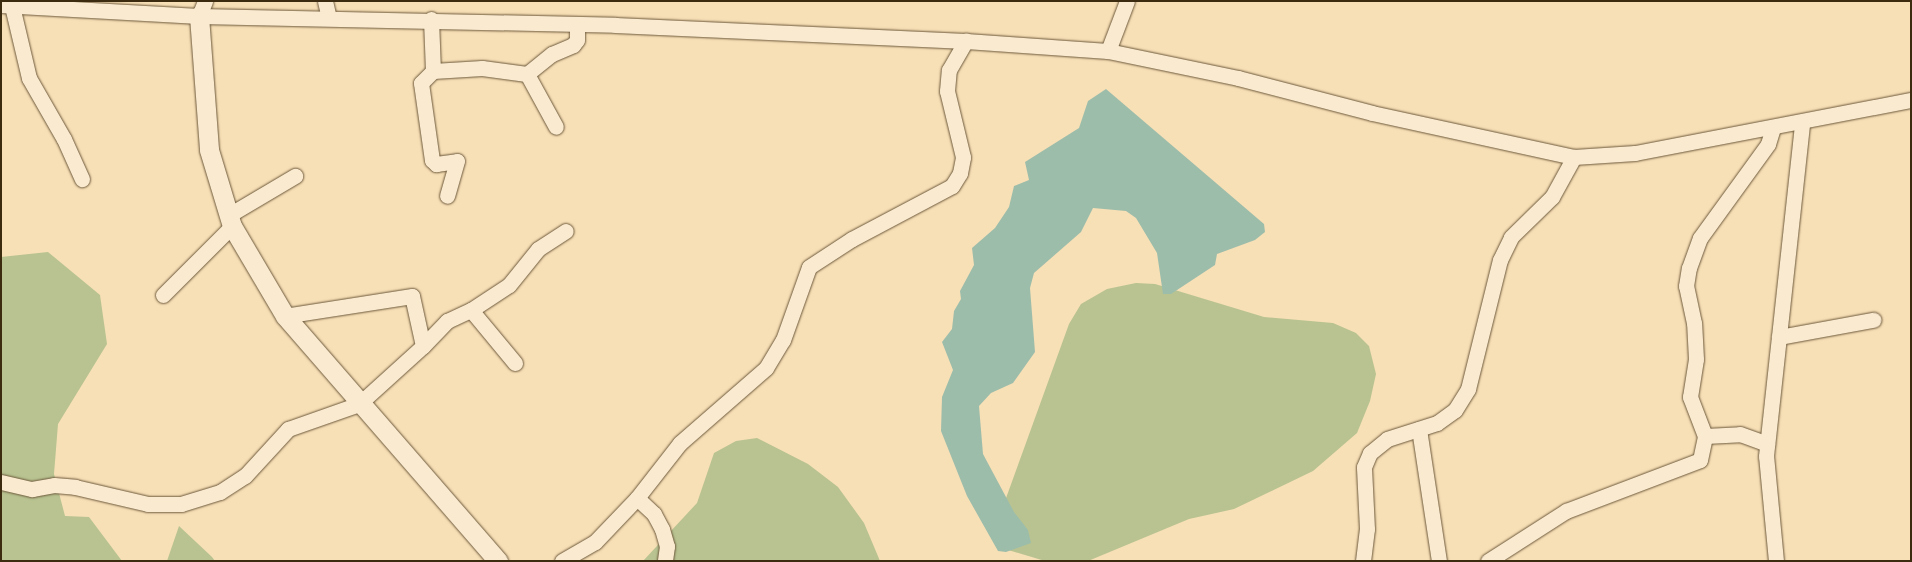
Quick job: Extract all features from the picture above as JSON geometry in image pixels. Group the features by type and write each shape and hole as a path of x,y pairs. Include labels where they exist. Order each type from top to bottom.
{"street":[{"path":"325,1 329,18"},
{"path":"1108,51 1127,1"},
{"path":"82,179 64,140 29,78 6,6 202,8 329,18 578,24 966,41 1108,51 1238,78 1372,113 1574,157 1635,153 1911,100"},
{"path":"202,8 209,150 231,220 285,316 358,404 498,561"},
{"path":"431,19 433,72"},
{"path":"447,196 457,161 436,164 432,160 422,83 433,72 482,68 527,74 552,54 573,45 578,40 578,24"},
{"path":"562,561 595,542 637,498 680,443 766,368 784,340 809,267 852,239 952,186 960,173 963,157 947,91 949,70 966,41"},
{"path":"527,74 556,127"},
{"path":"1776,561 1767,444 1802,122"},
{"path":"1488,561 1566,512 1700,460 1705,436 1690,397 1696,359 1694,323 1686,286 1689,268 1700,238 1768,144 1773,128"},
{"path":"1363,561 1367,529 1364,467 1367,460 1386,439 1437,423 1455,410 1468,389 1500,260 1511,237 1552,197 1574,157"},
{"path":"163,296 231,220 295,176"},
{"path":"1,482 32,489 54,485 75,487 148,504 181,504 220,492 245,476 288,429 358,404 423,346 447,321 471,310 509,285 538,249 566,231"},
{"path":"285,316 412,296 423,346"},
{"path":"471,310 515,362"},
{"path":"1778,337 1873,320"},
{"path":"1419,429 1439,561"},
{"path":"1705,436 1740,434 1767,444"},
{"path":"637,498 654,514 662,529 667,546 665,561"}],"green space":[{"path":"48,252 100,295 107,344 58,424 54,474 65,516 89,517 122,561 1,561 1,257"},
{"path":"1136,283 1155,284 1264,317 1333,323 1356,333 1369,346 1376,374 1370,401 1357,433 1313,471 1234,509 1189,519 1088,561 1045,561 1005,549 997,523 1069,324 1081,304 1107,289"},
{"path":"757,438 808,464 838,487 864,523 880,561 643,561 697,503 714,453 736,441"},
{"path":"179,526 212,557 215,561 167,561"}],"shaded area":[{"path":"1106,89 1264,224 1265,232 1255,240 1217,254 1215,265 1171,294 1163,294 1157,253 1136,218 1126,211 1093,208 1081,232 1034,273 1030,288 1035,352 1013,383 991,393 979,406 983,454 1014,512 1028,530 1031,543 1006,552 998,551 967,496 941,431 942,397 953,370 942,342 952,329 954,311 961,299 960,291 974,265 972,248 995,228 1009,207 1014,186 1029,180 1025,162 1079,128 1088,101"}]}
